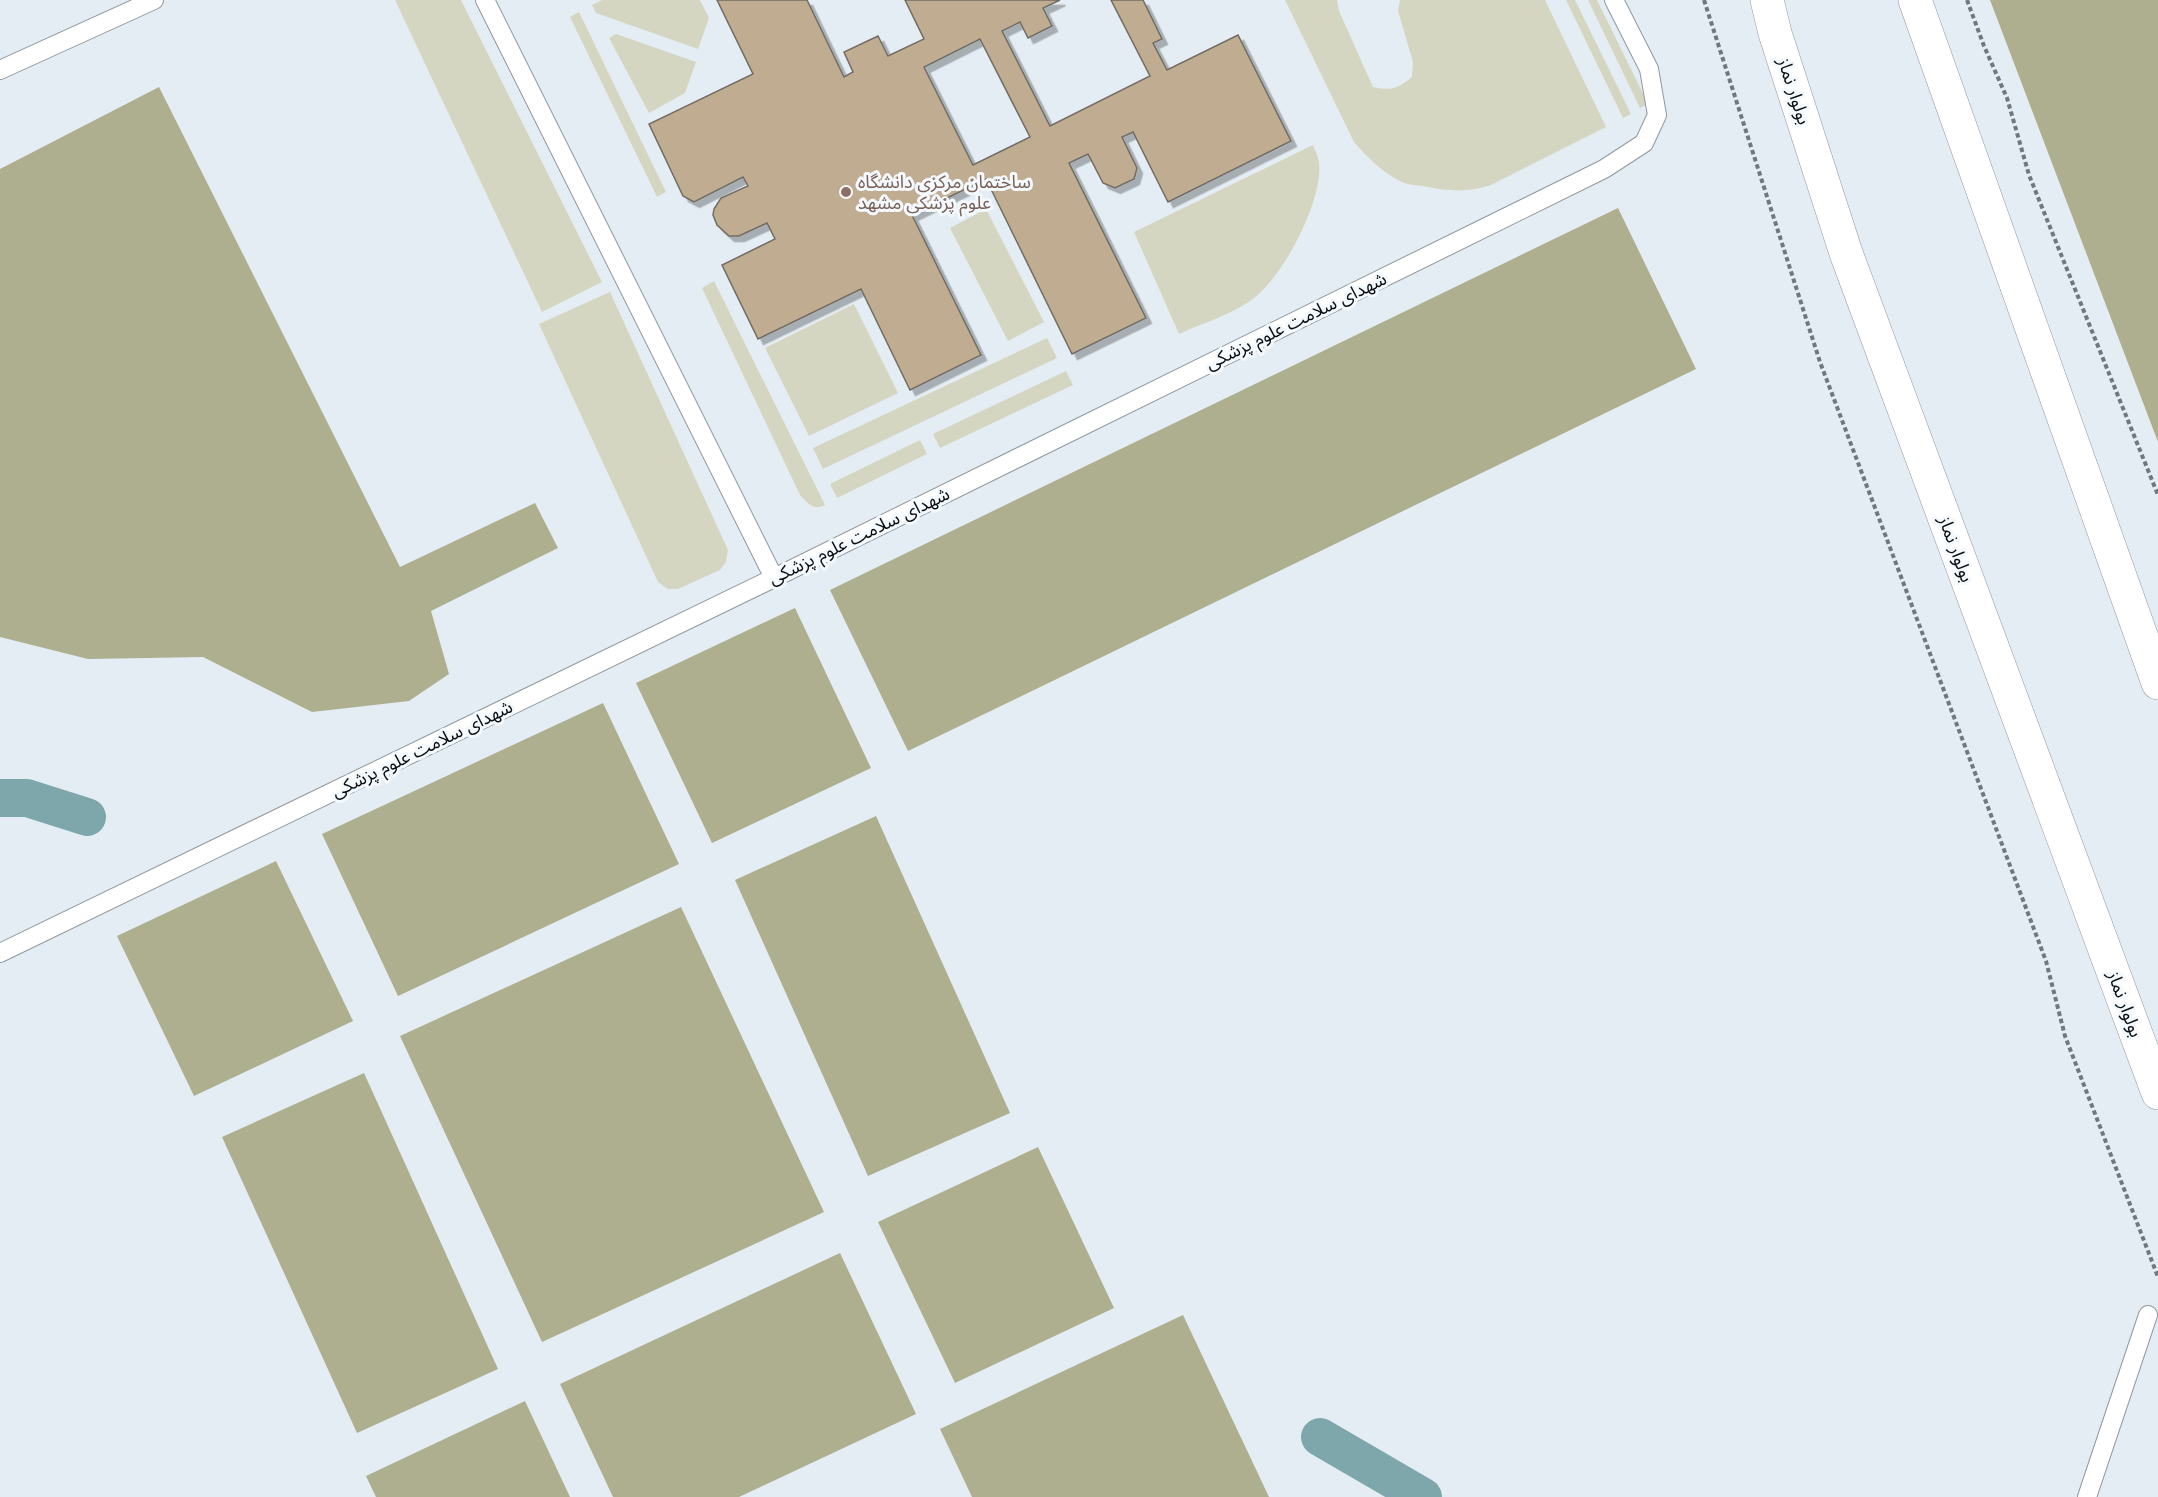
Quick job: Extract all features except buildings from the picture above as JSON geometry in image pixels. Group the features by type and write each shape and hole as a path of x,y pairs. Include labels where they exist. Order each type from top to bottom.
{"main road":[{"name":"بولوار نماز","path":"1767,0 1775,33 1846,253 2158,1093"},
{"path":"1915,0 2158,683"}],"lane":[{"path":"0,70 154,0"},
{"path":"486,0 774,578"},
{"name":"شهدای سلامت علوم پزشکی","path":"0,953 774,578 1604,169 1644,143 1657,115 1649,69 1614,0"},
{"path":"2087,1497 2148,1315"}],"path":[{"path":"1704,0 1820,362 2042,950 2065,1036 2158,1277"},
{"path":"1966,0 2007,98 2029,175 2158,495"}],"green space":[{"path":"395,0 461,0 602,282 542,312"},
{"path":"602,0 700,0 709,18 698,49 596,13 592,5"},
{"path":"1285,0 1337,0 1339,11 1373,87 1390,89 1412,77 1413,62 1398,11 1400,0 1545,0 1606,127 1482,188 1449,190 1404,183 1377,166 1354,142"},
{"path":"1566,0 1575,0 1631,114 1623,118"},
{"path":"1588,0 1597,0 1648,104 1640,108"},
{"path":"1990,0 2158,0 2158,442"},
{"path":"579,12 666,192 657,197 570,17"},
{"path":"616,34 696,62 685,93 649,113 609,38"},
{"path":"159,87 400,567 535,503 558,548 431,611 449,674 409,701 312,712 203,657 88,659 0,637 0,169"},
{"path":"1313,145 1319,162 1319,178 1307,219 1286,260 1260,293 1247,303 1179,334 1134,232"},
{"path":"1618,208 1696,369 908,751 830,590"},
{"path":"986,209 1044,322 1008,341 950,228"},
{"path":"714,281 825,505 821,507 814,507 800,495 702,288"},
{"path":"610,292 728,550 726,562 720,570 678,589 668,589 658,582 539,324"},
{"path":"854,304 898,393 809,436 765,348"},
{"path":"1047,338 1057,358 823,469 813,448"},
{"path":"1066,371 1073,385 940,448 933,434"},
{"path":"920,440 927,454 837,498 830,484"},
{"path":"795,608 871,768 712,843 636,683"},
{"path":"603,703 679,864 398,996 322,834"},
{"path":"876,816 1010,1113 868,1176 735,880"},
{"path":"276,861 353,1021 194,1096 117,936"},
{"path":"681,907 824,1212 542,1342 400,1036"},
{"path":"364,1073 498,1369 357,1433 222,1137"},
{"path":"1038,1147 1114,1308 955,1383 878,1222"},
{"path":"840,1253 916,1414 739,1497 613,1497 560,1384"},
{"path":"1183,1315 1269,1497 972,1497 940,1429"},
{"path":"525,1401 570,1497 376,1497 366,1476"}],"waterway":[{"path":"0,798 27,798 87,817"},
{"path":"1320,1437 1423,1497"}],"place":[{"name":"ساختمان مرکزی دانشگاه علوم پزشکی مشهد","path":"846,192"}]}
